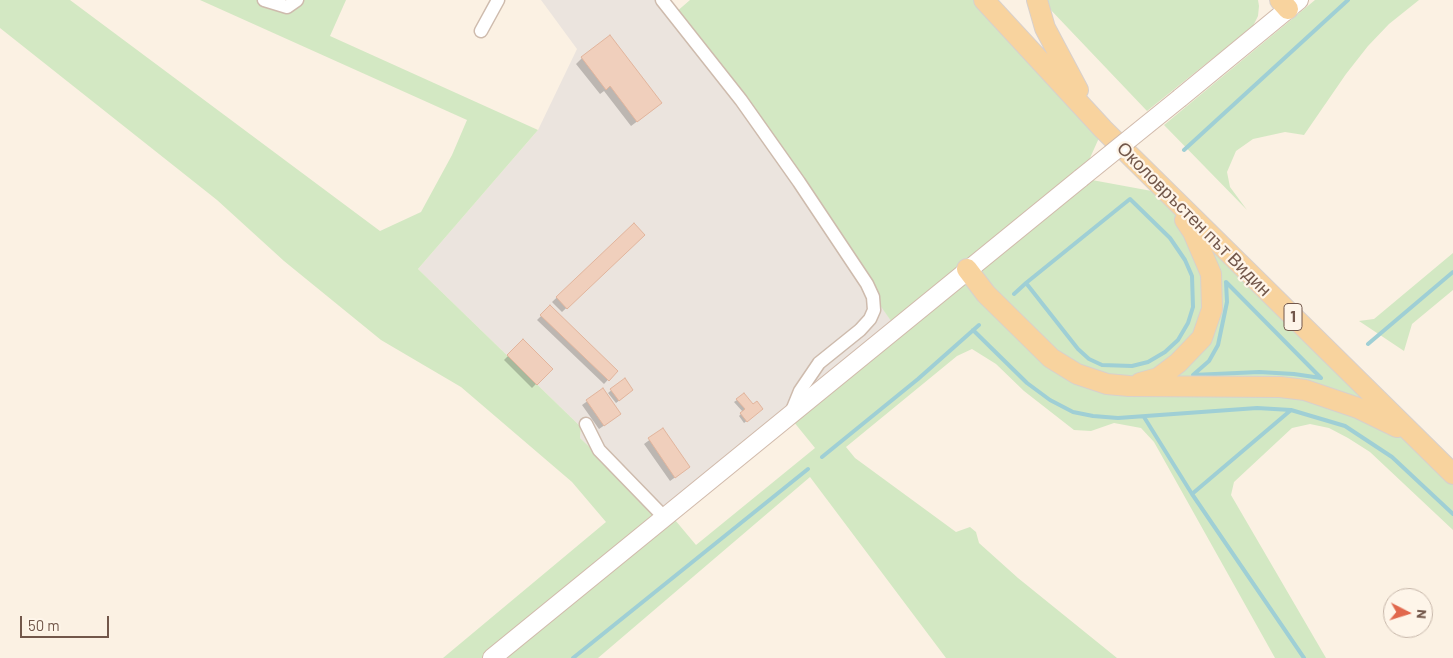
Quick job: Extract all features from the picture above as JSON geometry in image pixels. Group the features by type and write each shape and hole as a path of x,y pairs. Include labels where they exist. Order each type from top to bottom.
{"main road":[{"name":"Околовръстен път Видин","path":"984,0 1103,129 1453,474"},
{"path":"1036,0 1054,48 1103,129"},
{"path":"492,658 967,269 1180,98 1289,3"},
{"path":"1129,386 1158,378 1178,363 1202,338 1212,309 1211,274 1193,232 1168,194"},
{"path":"967,269 986,294 1051,358 1077,374 1107,384 1129,386 1280,387 1306,390 1358,408 1418,439"}],"street":[{"path":"264,0 282,7 292,6 297,0"},
{"path":"481,31 498,0"},
{"path":"662,0 741,100 794,174 867,284 873,297 874,310 870,319 860,330 819,363 810,374 789,416"},
{"path":"586,424 599,450 665,518"}],"shaded area":[{"path":"541,0 662,0 799,182 896,328 665,518 580,438 581,427 418,269 538,130 577,49"}],"green space":[{"path":"0,0 70,0 380,231 421,212 452,155 467,120 200,0 346,0 330,36 538,130 418,269 581,427 580,438 665,518 670,514 696,545 815,448 789,416 896,328 675,13 690,0 984,0 1103,129 1081,178 1168,194 1453,474 1453,530 1370,452 1348,438 1329,428 1310,424 1292,428 1234,482 1231,495 1326,658 1275,658 1154,442 1141,428 1114,423 1091,431 1074,430 1024,391 996,364 972,349 957,356 846,447 855,458 956,532 970,527 976,532 979,543 1018,578 1117,658 946,658 810,477 598,658 443,658 606,522 572,482 461,387 381,340 284,261 217,200 0,28"},
{"path":"1047,0 1258,0 1259,6 1258,16 1253,26 1147,111 1048,7"},
{"path":"1315,0 1419,0 1389,24 1368,46 1346,74 1304,135 1285,132 1253,139 1236,151 1227,172 1230,187 1247,210 1164,125"},
{"path":"1453,253 1453,290 1412,324 1404,351 1359,321 1374,319"}],"building":[{"path":"610,35 662,103 637,122 610,86 606,90 581,57"},
{"path":"634,223 645,235 567,309 556,297"},
{"path":"550,305 618,371 609,381 540,315"},
{"path":"523,339 553,369 537,385 507,355"},
{"path":"625,378 633,390 619,401 610,389"},
{"path":"603,388 621,414 604,426 586,400"},
{"path":"744,393 753,404 757,401 763,409 747,422 740,413 745,409 736,399"},
{"path":"663,428 690,467 675,478 648,438"}],"waterway":[{"path":"1184,150 1348,0"},
{"path":"1014,294 1026,283 1130,199 1170,238 1185,260 1192,276 1193,307 1188,323 1178,340 1165,352 1148,362 1132,366 1102,365 1089,359 1078,349 1026,283"},
{"path":"1368,344 1453,272"},
{"path":"1226,282 1321,378 1259,372 1193,375 1209,361 1218,345 1227,302 1226,282"},
{"path":"822,457 918,379 979,325"},
{"path":"973,330 1027,383 1050,400 1073,412 1118,418 1257,408 1291,410 1345,426 1392,457 1453,514"},
{"path":"1192,494 1291,410"},
{"path":"1144,417 1192,494 1304,658"},
{"path":"573,658 808,469"}]}
